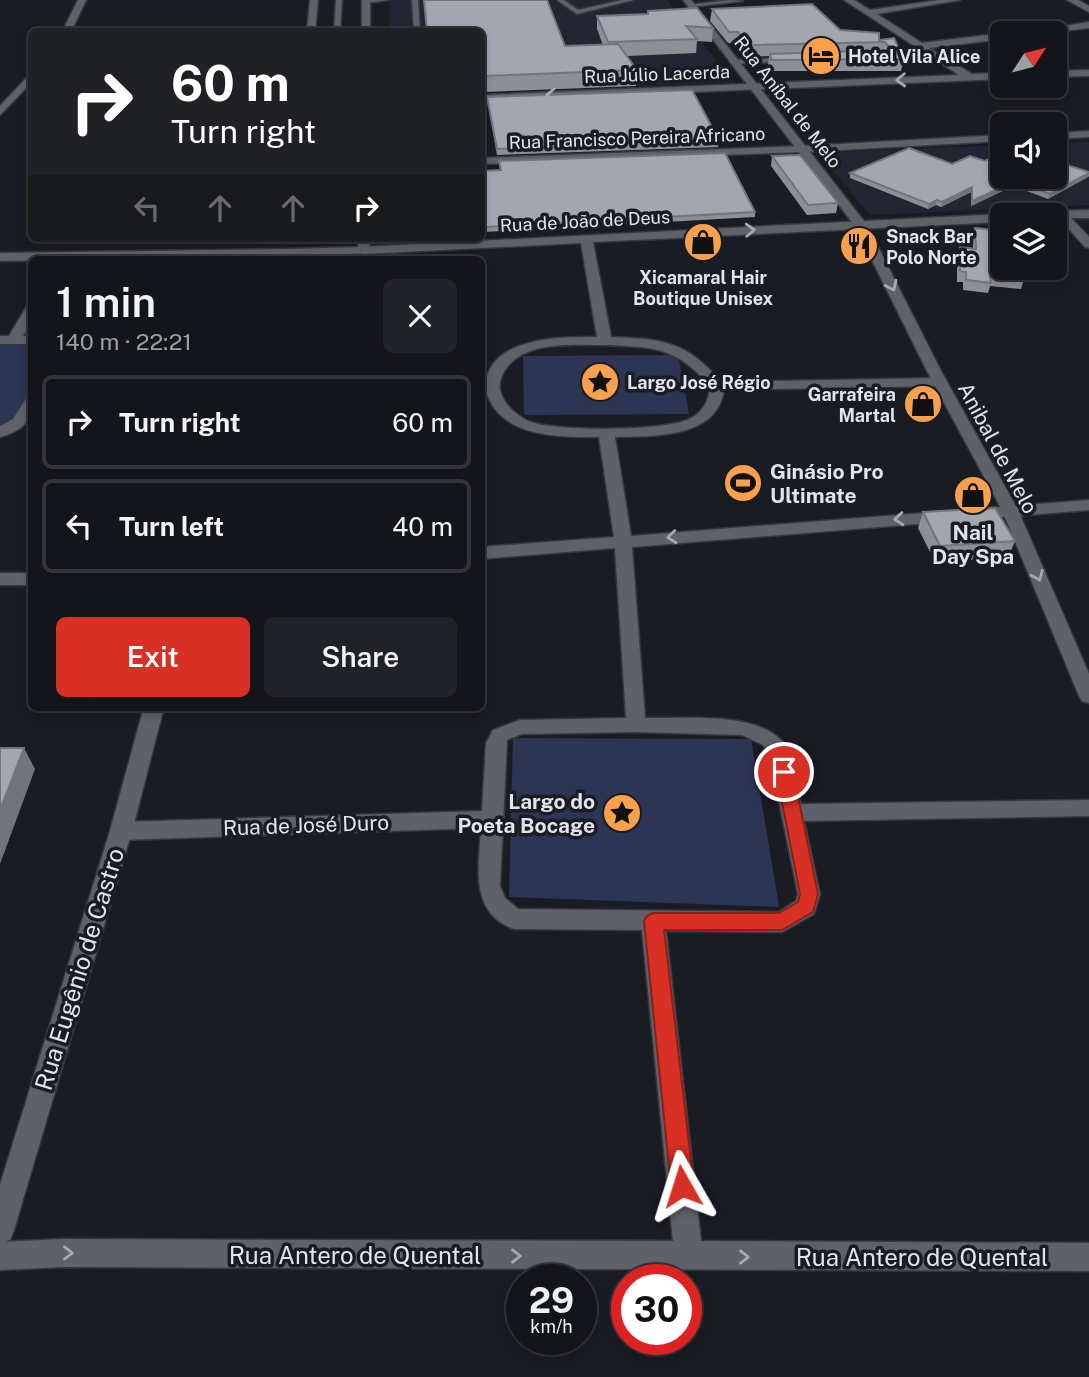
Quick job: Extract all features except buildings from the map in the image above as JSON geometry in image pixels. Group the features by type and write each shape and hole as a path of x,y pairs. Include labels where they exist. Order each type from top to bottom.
{"street":[{"path":"68,28 82,0"},
{"path":"311,28 314,0"},
{"path":"366,0 366,28"},
{"path":"848,0 969,77"},
{"path":"869,13 956,0"},
{"path":"1071,0 1089,9"},
{"name":"Rua Aníbal de Melo","path":"689,2 861,225"},
{"path":"1068,28 1089,25"},
{"path":"922,46 990,38"},
{"path":"1068,74 1089,73"},
{"name":"Rua Júlio Lacerda","path":"485,97 990,76"},
{"path":"0,111 28,80"},
{"path":"1067,135 1089,134"},
{"name":"Rua Francisco Pereira Africano","path":"485,161 990,139"},
{"path":"1067,215 1089,214"},
{"name":"Rua de João de Deus","path":"485,241 586,239 990,219"},
{"path":"1067,223 1089,244"},
{"name":"Anibal de Melo","path":"861,225 939,382 1010,510 1089,696"},
{"path":"586,239 605,341"},
{"name":"Rua de João de Deus","path":"287,256 364,244 453,242"},
{"name":"Rua de João de Deus","path":"0,257 28,257"},
{"path":"7,339 28,314"},
{"path":"7,339 28,340"},
{"path":"605,341 658,345 683,351 694,358 717,386 714,405 696,422 685,427 668,430 551,431 529,426 509,415 486,386 507,359 529,347 605,341"},
{"path":"717,386 939,382"},
{"path":"0,432 19,422 28,407"},
{"path":"606,431 623,541 636,725"},
{"path":"485,554 1089,505"},
{"path":"0,579 28,579"},
{"name":"Rua Eugênio de Castro","path":"0,1230 121,831 153,711"},
{"path":"636,725 744,728 757,732 770,740 779,751 794,813 809,894 806,907 782,922 514,919 492,900 489,886 496,743 500,735 520,727 636,725"},
{"path":"794,813 1089,808"},
{"name":"Rua de José Duro","path":"121,831 492,819"},
{"path":"653,921 689,1257"},
{"name":"Rua Antero de Quental","path":"0,1256 77,1253 1089,1257"}],"lane":[{"path":"337,28 339,0"},
{"path":"366,0 386,0"},
{"path":"415,0 416,28"},
{"path":"560,0 577,12 630,0"},
{"path":"689,2 740,1"},
{"path":"733,62 802,60"}],"shaded area":[{"path":"389,0 667,0 734,82 485,92 485,28 390,28"},
{"path":"1089,142 1089,205 990,203 990,210 870,215 818,153 990,146 990,189 1067,189 1067,143"},
{"path":"0,343 28,343 28,394 9,428 0,428"},
{"path":"678,355 689,414 524,415 523,356"},
{"path":"513,738 751,739 779,907 509,897"}],"place":[{"name":"Hotel Vila Alice","path":"821,56"},
{"name":"Xicamaral Hair Boutique Unisex","path":"703,242"},
{"name":"Snack Bar Polo Norte","path":"859,246"},
{"name":"Largo José Régio","path":"600,382"},
{"name":"Garrafeira Martal","path":"923,404"},
{"name":"Ginásio Pro Ultimate","path":"743,483"},
{"name":"Nail Day Spa","path":"973,495"},
{"name":"Largo do Poeta Bocage","path":"622,813"}],"route":[{"path":"682,1186 653,921 782,922 806,907 809,894 784,772"}]}
